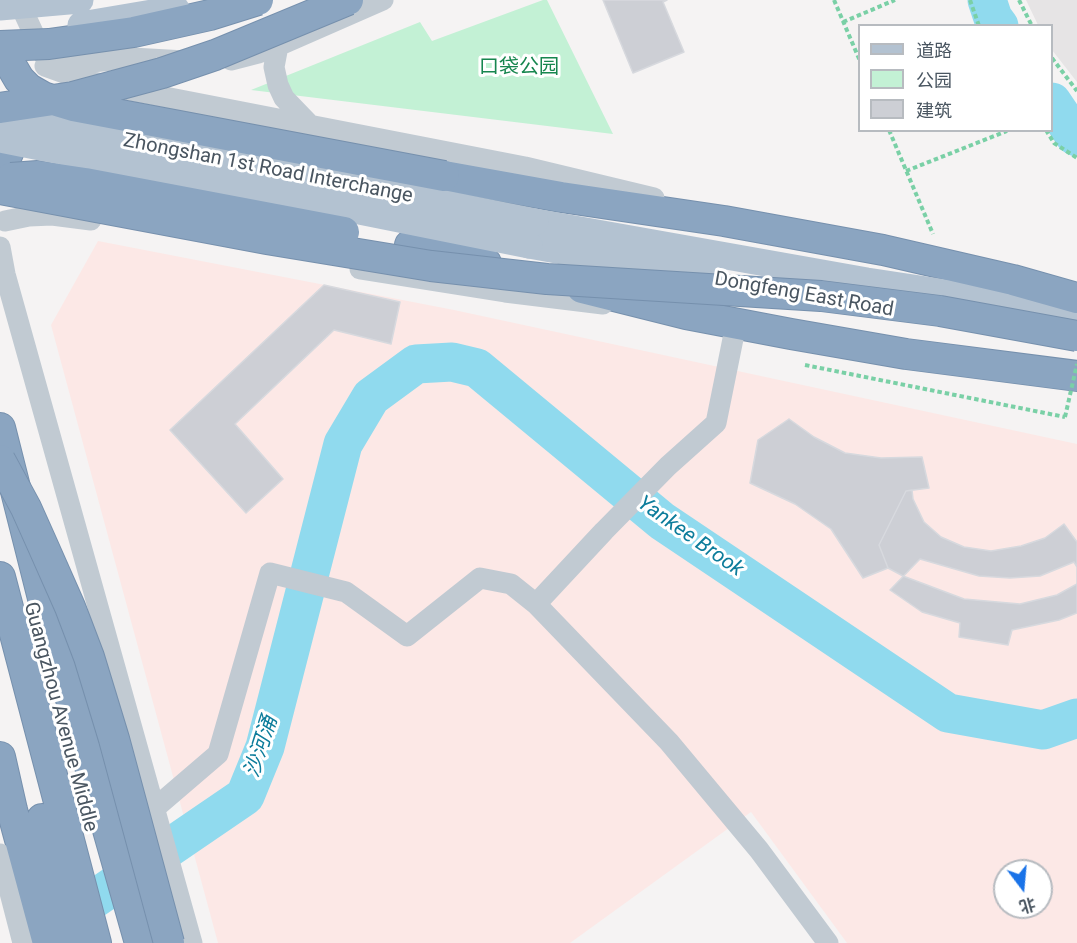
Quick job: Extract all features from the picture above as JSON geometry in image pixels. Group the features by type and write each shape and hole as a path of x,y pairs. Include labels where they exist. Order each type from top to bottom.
{"highway":[{"path":"1,48 134,32 210,15 258,0"},
{"path":"0,108 73,97 162,73 215,55 348,0"},
{"path":"0,172 10,148 16,112 12,75 1,48"},
{"path":"1,48 19,79 29,89 43,97 73,106 561,197 724,221 800,235 944,263 1077,298"},
{"path":"0,183 19,176 52,178 410,245 686,314 736,324 906,354 1077,376"},
{"path":"0,189 255,237 442,267 558,280 844,298 951,312 1077,336"},
{"path":"1,442 140,943"},
{"path":"1,442 26,508 82,636 114,739 169,943"},
{"name":"Guangzhou Avenue Middle","path":"0,490 122,943"},
{"name":"Guangzhou Avenue Middle","path":"0,577 72,941"},
{"path":"0,622 38,800 72,941"},
{"path":"0,757 72,941"}],"main road":[{"path":"0,7 80,0"},
{"path":"1,48 60,29 219,2"},
{"name":"Zhongshan 1st Road Interchange","path":"0,116 532,234"},
{"name":"Zhongshan 1st Road Interchange","path":"0,139 532,234"},
{"name":"Dongfeng East Road","path":"532,234 1077,313"},
{"name":"Dongfeng East Road","path":"532,234 1077,351"}],"street":[{"path":"2,229 29,189 46,145 51,99 43,53 24,13 13,0"},
{"path":"45,66 132,58 219,61 258,53 278,46 383,0"},
{"path":"278,46 274,67 278,85 284,98 311,126"},
{"path":"45,66 84,80 134,91 525,167 800,235"},
{"path":"410,245 408,220 413,203 444,176"},
{"path":"2,229 29,216 52,215 80,218 424,280 516,294 686,314"},
{"path":"0,248 11,297 192,943"},
{"path":"536,604 619,515 716,423 736,324"},
{"path":"155,808 218,754 270,573 346,592 407,636 480,578 511,584 536,604 669,742 759,850 828,943"},
{"path":"0,854 5,899 21,937"}],"path":[{"path":"834,0 858,56"},
{"path":"843,22 895,0"},
{"path":"970,0 978,24"},
{"path":"1019,0 1031,24"},
{"path":"1053,59 1077,91"},
{"path":"890,132 933,234"},
{"path":"906,171 1007,132"},
{"path":"1047,132 1054,143 1077,158"},
{"path":"800,364 1065,417 1077,364"}],"shaded area":[{"path":"1026,0 1077,0 1077,82 1053,51 1053,24 1038,24"},
{"path":"98,241 454,310 1077,444 1077,943 847,943 751,812 570,943 218,943 51,325"}],"green space":[{"name":"口袋公园","path":"547,0 613,134 251,90 420,22 432,41"}],"building":[{"path":"603,0 667,0 663,2 684,52 633,73"},
{"path":"324,285 400,302 391,344 334,330 235,424 283,479 246,513 170,430"},
{"path":"789,419 814,437 845,453 881,458 922,457 929,488 906,491 879,545 888,568 863,578 831,529 795,504 750,483 758,440"},
{"path":"912,490 913,499 924,522 941,537 964,547 991,551 1021,546 1045,538 1064,524 1077,542 1077,584 1057,595 1020,604 964,599 888,568 879,545 906,491"},
{"path":"920,559 979,576 1010,578 1040,576 1074,562 1077,567 1077,613 1059,620 1012,630 1008,645 959,637 960,623 922,612 890,590"}],"waterway":[{"name":"Yankee Brook","path":"987,0 998,24"},
{"name":"Yankee Brook","path":"1053,104 1077,137"},
{"name":"Yankee Brook","path":"56,925 245,796 265,747 343,444 371,397 416,364 452,362 477,368 662,521 948,713 1043,730 1077,718"}],"water label":[{"name":"沙河涌","path":"262,747"}]}
